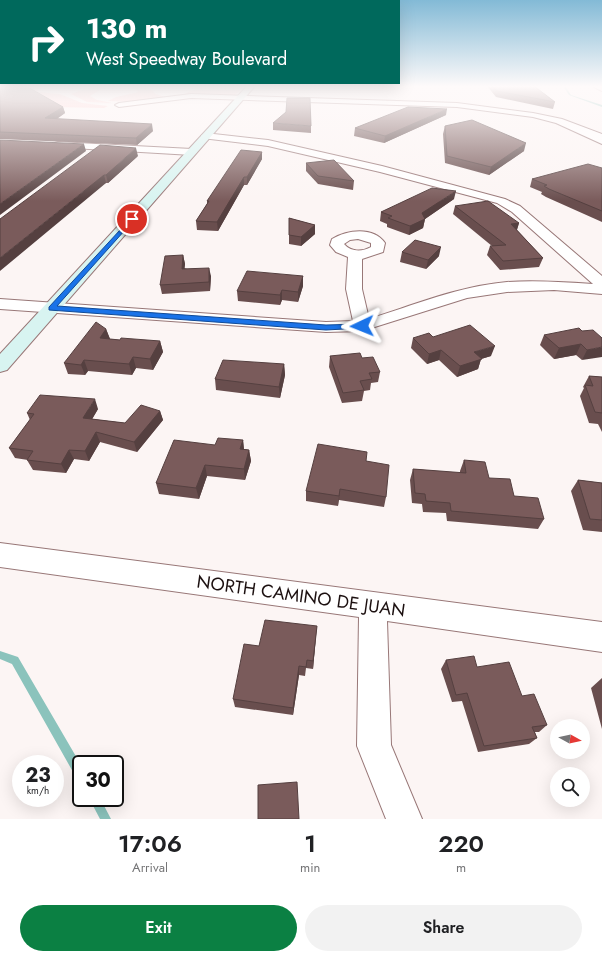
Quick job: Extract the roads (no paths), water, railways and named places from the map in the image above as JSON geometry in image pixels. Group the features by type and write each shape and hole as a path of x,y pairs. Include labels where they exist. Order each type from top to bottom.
{"main road":[{"path":"0,366 216,124"}],"street":[{"path":"567,124 602,137"},
{"path":"582,130 602,141"},
{"path":"205,136 268,143 382,169 501,201 516,209 602,284"},
{"path":"46,144 192,152"},
{"path":"88,156 100,147"},
{"path":"355,254 354,289 362,326"},
{"path":"0,304 326,327 362,326 465,294 507,287 554,286 602,289"},
{"name":"NORTH CAMINO DE JUAN","path":"0,555 602,637"},
{"path":"372,606 374,746 404,819"}],"waterway":[{"path":"0,655 15,660 72,759"},
{"path":"99,807 106,819"}]}
